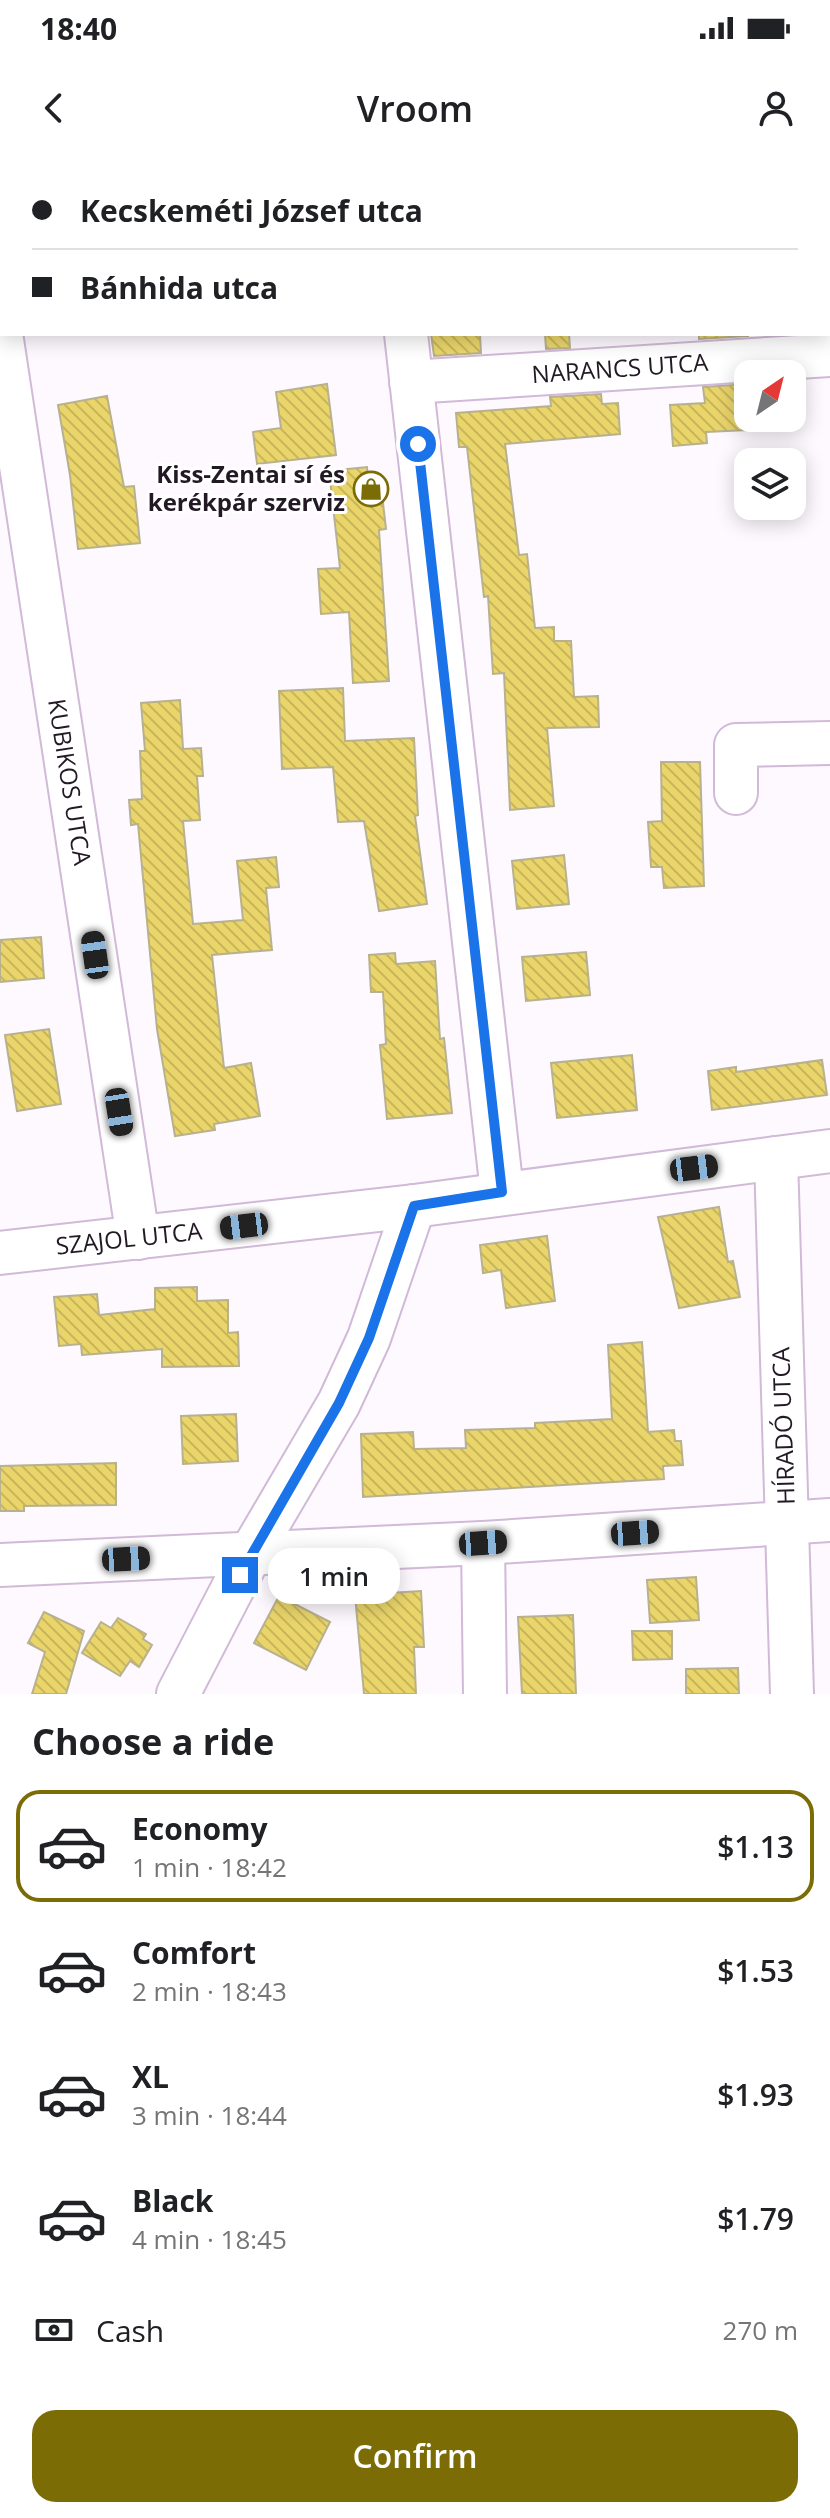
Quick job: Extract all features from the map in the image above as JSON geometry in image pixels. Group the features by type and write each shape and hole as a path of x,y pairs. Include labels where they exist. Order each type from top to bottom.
{"street":[{"name":"KUBIKOS UTCA","path":"1,336 138,1238"},
{"path":"406,336 502,1192"},
{"name":"NARANCS UTCA","path":"411,382 830,355"},
{"path":"736,793 736,745 830,743"},
{"name":"SZAJOL UTCA","path":"0,1253 414,1206 830,1151"},
{"name":"HÍRADÓ UTCA","path":"776,1158 792,1694"},
{"path":"178,1694 251,1553 339,1403 369,1338 414,1206"},
{"path":"0,1565 483,1543 830,1520"},
{"path":"483,1543 485,1694"}],"building":[{"path":"431,336 480,336 481,353 434,356"},
{"path":"545,336 569,336 570,348 546,349"},
{"path":"699,336 748,336 699,339"},
{"path":"327,384 336,455 257,464 253,432 281,428 276,392"},
{"path":"734,385 734,431 706,432 707,443 673,446 670,405 705,403 703,387"},
{"path":"601,394 602,404 618,403 620,434 505,444 519,555 527,554 535,628 554,627 554,641 571,641 574,697 598,696 599,727 547,728 554,806 510,810 504,673 493,674 488,596 484,597 467,447 459,447 456,413 551,406 550,397"},
{"path":"107,396 124,487 134,486 140,543 78,549 58,405"},
{"path":"367,467 368,479 380,477 386,529 379,530 389,681 353,683 349,612 321,614 318,569 340,568 329,471"},
{"path":"343,688 345,741 414,738 418,815 415,816 427,904 379,911 364,821 338,822 333,767 282,769 279,691"},
{"path":"180,700 183,749 201,748 203,776 197,776 200,820 183,821 193,924 243,920 237,861 276,857 279,887 266,888 272,950 212,955 224,1068 251,1063 260,1116 214,1124 215,1130 175,1136 157,1029 138,824 131,825 129,800 142,799 140,751 145,751 141,703"},
{"path":"661,762 700,762 704,886 664,888 662,867 651,867 648,822 662,821"},
{"path":"564,855 569,904 517,909 512,861"},
{"path":"41,937 44,978 0,982 0,940"},
{"path":"586,952 590,995 526,1001 522,957"},
{"path":"395,953 396,964 435,961 440,1039 444,1038 452,1113 387,1119 380,1045 386,1044 383,992 371,992 369,955"},
{"path":"49,1029 61,1104 17,1111 5,1035"},
{"path":"632,1055 637,1110 557,1118 551,1063"},
{"path":"822,1060 827,1095 712,1110 708,1071 736,1067 736,1072"},
{"path":"719,1207 728,1262 733,1261 740,1297 679,1308 658,1217"},
{"path":"547,1236 555,1301 506,1308 501,1270 483,1273 480,1245"},
{"path":"197,1287 197,1301 228,1300 228,1333 238,1332 239,1366 162,1367 162,1349 82,1355 81,1344 59,1346 54,1297 97,1294 99,1315 155,1309 155,1288"},
{"path":"642,1342 648,1432 674,1430 675,1441 681,1441 683,1465 663,1466 664,1479 363,1497 361,1434 413,1432 414,1449 466,1448 465,1430 535,1428 535,1423 612,1419 608,1345"},
{"path":"236,1414 238,1461 183,1464 181,1416"},
{"path":"116,1463 116,1505 24,1506 24,1511 0,1511 0,1466"},
{"path":"696,1577 699,1620 650,1623 647,1580"},
{"path":"421,1591 424,1647 414,1647 416,1694 364,1694 355,1595"},
{"path":"279,1596 330,1622 306,1670 254,1643"},
{"path":"44,1612 84,1631 66,1694 32,1694 45,1652 28,1643"},
{"path":"573,1615 576,1694 522,1694 518,1617"},
{"path":"118,1618 146,1634 143,1639 152,1645 139,1667 130,1661 120,1676 82,1653 101,1622 111,1628"},
{"path":"632,1631 672,1631 672,1659 633,1660"},
{"path":"738,1668 739,1694 686,1694 686,1669"}],"place":[{"name":"Kiss-Zentai sí és kerékpár szerviz","path":"371,489"}],"route":[{"path":"240,1575 339,1403 369,1338 414,1206 502,1192 418,444"}]}
